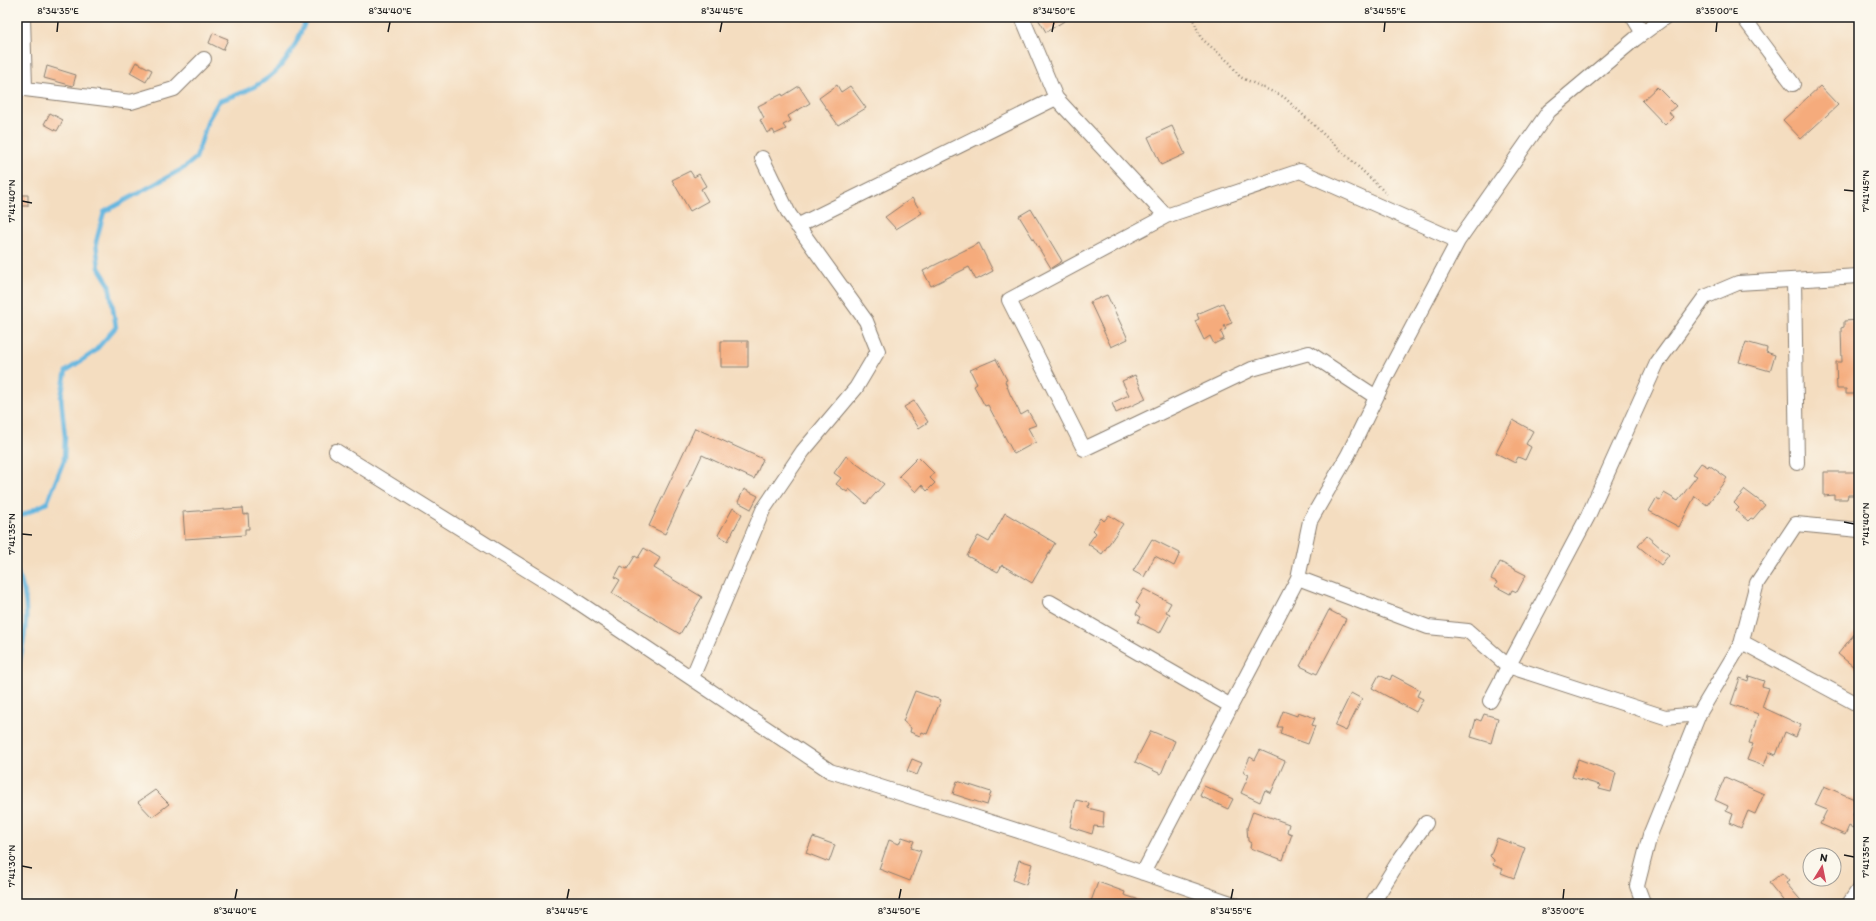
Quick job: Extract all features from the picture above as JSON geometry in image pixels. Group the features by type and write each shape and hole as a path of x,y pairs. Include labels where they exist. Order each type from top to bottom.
{"street":[{"path":"22,17 21,90 131,102 174,89 204,59"},
{"path":"1022,17 1056,98 1166,216"},
{"path":"1633,17 1643,33"},
{"path":"1143,873 1298,578 1310,521 1348,455 1376,397 1458,241 1549,111 1643,33 1666,17"},
{"path":"1743,17 1793,84"},
{"path":"797,226 1056,98"},
{"path":"692,678 763,510 803,451 856,388 878,350 866,321 789,214 762,158"},
{"path":"1376,397 1309,353 1252,369 1084,450 1009,300 1166,216 1300,171 1458,241"},
{"path":"1490,701 1588,516 1657,363 1705,297 1738,283 1859,276"},
{"path":"1794,280 1797,463"},
{"path":"336,451 569,596 830,771 1234,904"},
{"path":"1645,903 1637,886 1650,835 1699,714 1740,644 1757,582 1796,524 1859,530"},
{"path":"1298,578 1428,626 1468,631 1508,666 1665,717 1699,714"},
{"path":"1050,602 1231,706"},
{"path":"1740,644 1742,642 1859,705"},
{"path":"1372,904 1400,859 1426,823"},
{"path":"1850,904 1859,889"}],"path":[{"path":"1192,17 1201,38 1230,63 1240,77 1284,97 1390,196"}],"building":[{"path":"1037,17 1071,17 1046,32"},
{"path":"213,33 228,39 223,50 209,43"},
{"path":"136,62 152,70 146,82 130,73"},
{"path":"47,66 76,75 73,86 44,78"},
{"path":"837,85 841,92 850,86 866,108 838,125 819,98"},
{"path":"799,86 810,103 788,116 791,121 783,125 786,129 775,134 773,130 767,133 760,120 764,118 758,106 782,94 783,96"},
{"path":"1820,86 1838,105 1801,139 1783,120"},
{"path":"1657,87 1676,106 1669,112 1673,117 1665,125 1642,101"},
{"path":"50,113 63,120 57,131 44,124"},
{"path":"1172,126 1185,154 1161,165 1148,137"},
{"path":"690,171 694,177 699,174 706,186 701,189 708,201 690,211 672,180"},
{"path":"17,195 28,195 28,206 17,206"},
{"path":"912,198 922,213 896,229 885,217"},
{"path":"1031,209 1062,261 1051,268 1019,216"},
{"path":"979,243 993,271 976,280 969,267 931,286 923,271"},
{"path":"1107,295 1128,339 1111,347 1090,302"},
{"path":"1223,303 1232,323 1224,326 1226,329 1221,332 1224,339 1214,344 1210,336 1204,340 1195,321 1199,319 1197,314"},
{"path":"1859,320 1859,394 1846,394 1846,389 1837,389 1836,362 1842,362 1841,328 1844,327 1844,321"},
{"path":"721,341 748,341 748,367 721,367"},
{"path":"1746,342 1767,348 1766,352 1775,355 1770,371 1739,362"},
{"path":"996,359 1007,380 1005,381 1010,394 1021,415 1028,411 1036,425 1028,428 1036,442 1014,454 988,405 985,406 974,386 977,384 970,370"},
{"path":"1135,375 1146,399 1116,413 1112,403 1129,395 1122,381"},
{"path":"914,401 928,422 919,428 904,407"},
{"path":"1513,420 1533,431 1526,444 1531,447 1525,460 1518,457 1515,463 1496,453"},
{"path":"695,428 763,459 754,479 702,455 665,534 649,526"},
{"path":"846,456 884,484 866,504 849,489 847,492 836,484 841,478 834,473"},
{"path":"918,457 934,473 930,478 935,483 927,491 922,485 916,492 899,476"},
{"path":"1701,463 1708,467 1709,465 1727,478 1707,505 1695,496 1679,527 1649,511 1656,499 1660,501 1664,493 1678,501 1697,476 1693,474"},
{"path":"1824,472 1858,472 1858,495 1848,495 1847,499 1834,499 1834,495 1824,496"},
{"path":"744,489 758,496 751,509 738,502"},
{"path":"1745,490 1765,505 1753,519 1751,518 1748,521 1736,511 1739,508 1734,503"},
{"path":"243,508 244,515 248,514 249,529 245,529 245,535 185,539 183,512"},
{"path":"733,508 742,514 728,541 718,535"},
{"path":"1005,513 1055,543 1032,583 1002,565 998,572 967,556 978,536 989,542"},
{"path":"1109,515 1123,524 1102,554 1088,544 1096,533 1093,530 1101,518 1104,521"},
{"path":"1647,536 1669,555 1661,565 1638,546"},
{"path":"1152,539 1180,553 1174,566 1155,556 1144,577 1133,571"},
{"path":"644,548 660,558 654,568 702,597 680,634 612,593 620,580 615,577 621,566 627,569 635,556 638,558"},
{"path":"1500,562 1526,575 1517,592 1512,590 1510,594 1495,586 1497,582 1491,579"},
{"path":"1144,589 1171,603 1166,612 1170,614 1160,633 1138,622 1141,617 1136,614 1140,606 1136,602"},
{"path":"1329,610 1346,619 1317,674 1300,666"},
{"path":"1859,628 1859,671 1838,654"},
{"path":"1379,675 1390,680 1392,675 1420,690 1417,696 1423,699 1416,712 1372,688"},
{"path":"1749,676 1764,681 1762,686 1769,688 1762,707 1801,725 1796,737 1785,732 1776,755 1769,752 1764,766 1747,760 1753,744 1749,743 1758,714 1731,704 1740,678 1748,681"},
{"path":"915,691 941,700 927,734 922,732 920,736 910,732 911,728 903,721"},
{"path":"1351,693 1362,699 1346,731 1335,726"},
{"path":"1283,711 1297,716 1298,712 1315,718 1312,725 1315,726 1308,744 1280,734 1282,727 1277,727"},
{"path":"1484,714 1498,718 1491,743 1471,737 1476,719 1481,721"},
{"path":"1151,731 1175,741 1161,774 1135,762"},
{"path":"1260,750 1285,761 1271,793 1265,790 1260,802 1241,793 1249,775 1243,772 1250,757 1255,760"},
{"path":"912,759 922,763 917,775 907,771"},
{"path":"1578,759 1616,773 1611,792 1599,789 1600,785 1572,777"},
{"path":"1725,777 1764,794 1755,814 1748,811 1741,828 1730,823 1733,814 1726,811 1728,806 1715,800"},
{"path":"957,781 991,792 987,805 953,794"},
{"path":"1204,786 1233,799 1228,809 1200,796"},
{"path":"1824,786 1859,801 1853,815 1857,817 1853,828 1849,826 1845,835 1820,824 1827,810 1815,805"},
{"path":"155,790 169,804 152,817 138,802"},
{"path":"1076,800 1089,803 1088,808 1104,812 1103,827 1094,826 1092,834 1070,827"},
{"path":"1253,811 1289,824 1287,832 1292,834 1283,860 1250,848 1251,843 1248,841 1247,828"},
{"path":"813,837 835,845 829,862 806,853"},
{"path":"902,837 914,841 911,848 921,851 910,881 879,869 889,840 899,844"},
{"path":"1497,838 1525,848 1514,878 1501,873 1503,869 1493,865 1494,860 1490,856"},
{"path":"1019,860 1032,864 1026,885 1013,880"},
{"path":"1782,873 1789,881 1786,883 1804,904 1786,904 1769,883"},
{"path":"1098,882 1125,892 1124,895 1146,902 1145,904 1090,904"}],"waterway":[{"path":"17,518 47,503 64,460 65,437 61,397 66,371 94,352 116,327 109,284 99,268 96,242 104,212 184,168 196,158 208,120 219,101 252,88 265,81 275,72 293,49 307,17"},
{"path":"17,571 25,596 26,609 25,634 17,673"}]}
